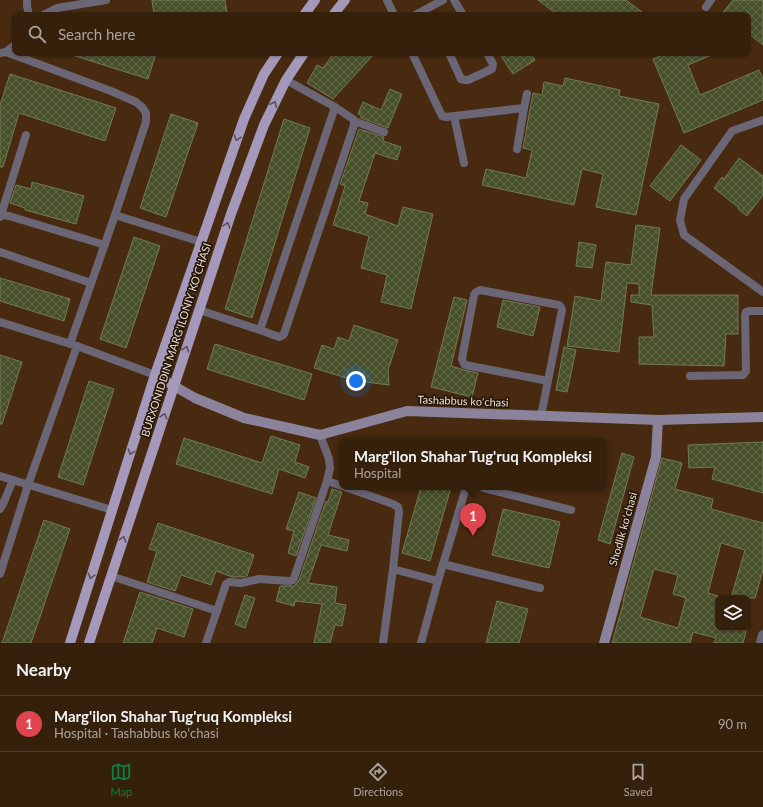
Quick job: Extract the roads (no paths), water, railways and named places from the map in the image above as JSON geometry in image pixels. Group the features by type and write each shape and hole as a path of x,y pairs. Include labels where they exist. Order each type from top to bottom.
{"main road":[{"path":"306,12 315,0"},
{"path":"335,12 345,0"},
{"name":"BURXONIDDIN MARG’ILONIY KO’CHASI","path":"70,643 155,375 244,118 264,74 276,56"},
{"name":"BURXONIDDIN MARG’ILONIY KO’CHASI","path":"89,643 231,214 264,125 286,80 302,56"},
{"path":"155,375 174,386"}],"street":[{"name":"Tashabbus koʻchasi","path":"174,386 195,398 244,418 320,435 407,411 658,420 763,417"},
{"name":"Shodlik koʻchasi","path":"604,643 656,457 658,420"},
{"path":"761,643 763,635"}],"lane":[{"path":"27,0 28,12"},
{"path":"49,12 57,8 106,0"},
{"path":"387,0 393,12"},
{"path":"428,12 443,0"},
{"path":"454,0 461,12"},
{"path":"706,7 711,0"},
{"path":"3,52 12,47"},
{"path":"0,574 73,345 91,283 146,122 146,113 136,102 111,91 14,56"},
{"path":"413,56 442,116 446,118 524,108"},
{"path":"450,56 462,79 468,80 492,69 494,64 488,56"},
{"path":"286,80 335,107 354,121 384,132"},
{"path":"517,148 527,94"},
{"path":"260,330 335,107"},
{"path":"454,116 464,163"},
{"path":"763,120 732,131 684,199 680,220 684,235 763,292"},
{"path":"199,310 279,336 284,334 354,125 354,121"},
{"path":"26,135 1,216 10,216 105,245"},
{"path":"115,215 201,242"},
{"path":"0,252 91,283"},
{"path":"541,416 562,310 561,307 559,305 480,290 476,292 474,295 462,359 465,365 548,380"},
{"path":"690,376 745,374 745,315 746,312 749,311 763,311"},
{"path":"0,322 73,345 155,375"},
{"path":"206,643 226,584 229,582 242,583 259,579 293,580 327,481 330,468 329,459 320,435"},
{"path":"0,476 112,510"},
{"path":"0,508 4,504 13,480"},
{"path":"327,481 339,485"},
{"path":"353,490 393,504 398,507 399,512 383,643"},
{"path":"421,643 466,490"},
{"path":"492,490 570,510"},
{"path":"443,564 540,588"},
{"path":"393,569 438,581"},
{"path":"112,576 217,611"}],"place":[{"name":"Marg'ilon Shahar Tug'ruq Kompleksi","path":"473,536"}]}
